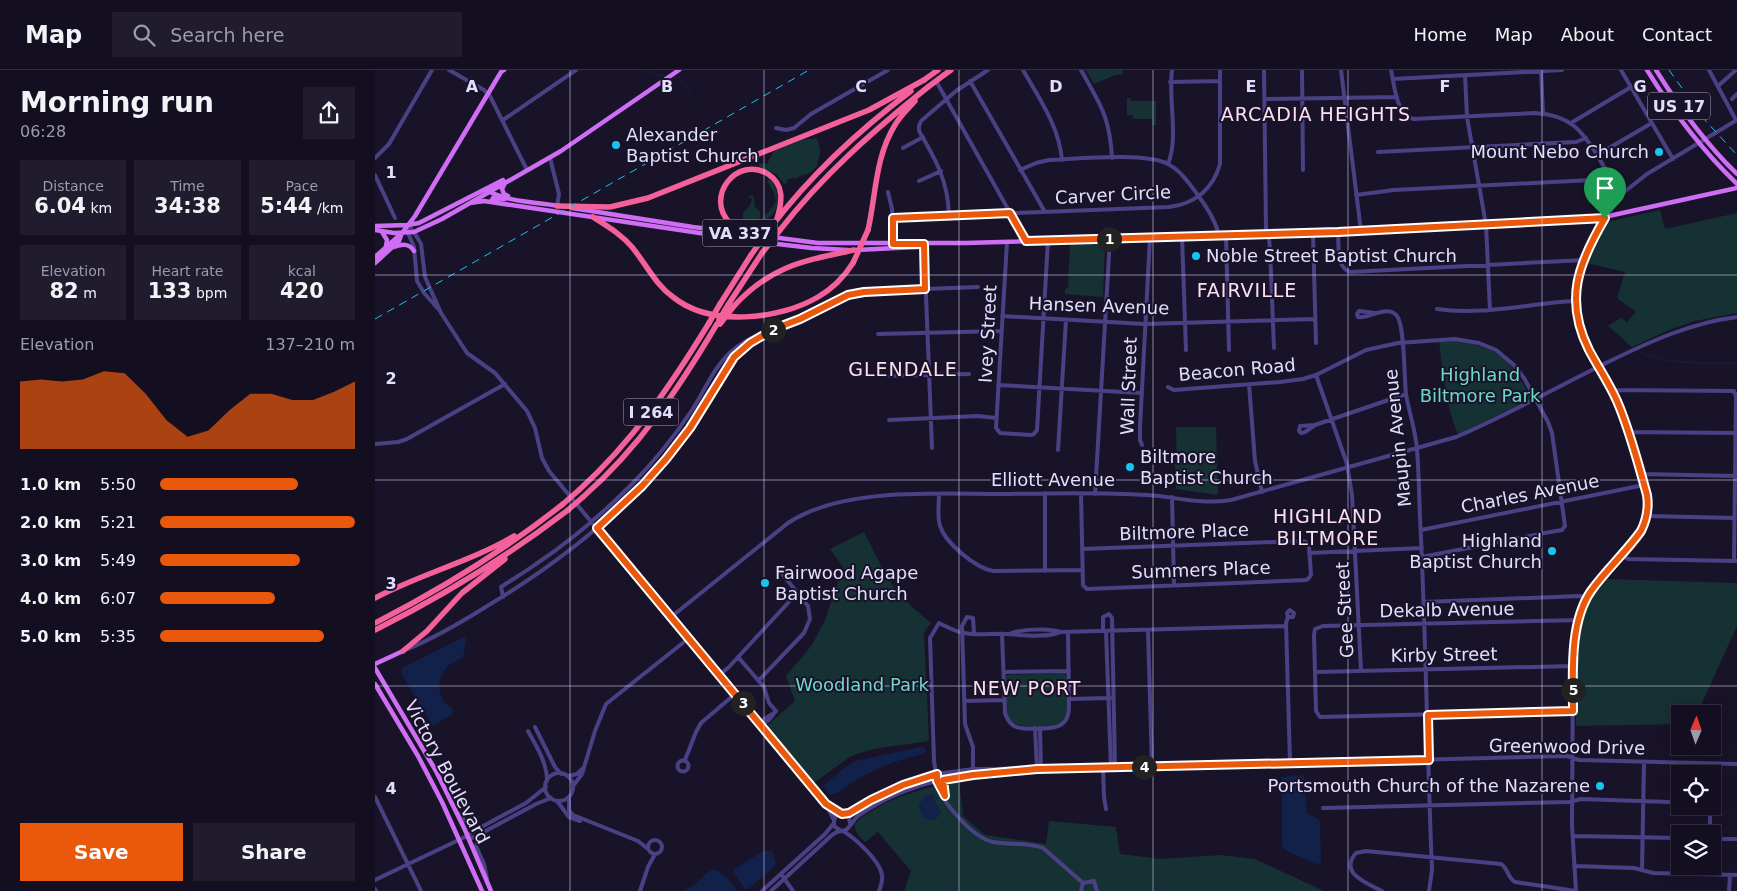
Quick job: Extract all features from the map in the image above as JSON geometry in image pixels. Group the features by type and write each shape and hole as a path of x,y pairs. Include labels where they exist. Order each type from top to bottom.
{"highway":[{"name":"I 264","path":"375,622 402,609 469,570 546,517 579,490 617,452 652,411 751,255 776,221 843,149 875,119 938,70"},
{"name":"I 264","path":"375,630 450,589 532,537 568,510 614,468 647,430 680,385 731,306 762,253 780,230 821,182 851,152 887,119 951,70"},
{"path":"557,206 610,207 648,198 869,110 924,80"},
{"path":"593,217 625,240 657,281 674,299 697,311 732,316 763,315 794,308 827,291 844,275 853,263 868,230 879,164 886,143 900,117 928,87"},
{"path":"749,235 731,224 724,216 720,205 722,189 735,174 748,169 757,170 766,173 775,180 780,188 782,198 776,221"},
{"path":"731,306 758,283 786,267 818,257 854,250"},
{"path":"375,598 421,576 484,552 546,517"},
{"path":"403,651 427,631 472,585 532,537"}],"main road":[{"path":"375,226 408,225 423,222 506,182 550,158 679,70"},
{"name":"US 17","path":"1647,70 1667,102 1699,144 1737,186"},
{"name":"US 17","path":"1656,70 1684,112 1737,174"},
{"path":"375,263 401,240 403,233 502,71"},
{"path":"375,230 403,233 414,232 470,203 517,173 527,170"},
{"path":"506,182 502,191 505,195 514,199"},
{"name":"VA 337","path":"557,206 749,235 818,243 924,244 1313,233 1605,218 1737,186"},
{"path":"488,190 521,201"},
{"path":"491,202 495,198 557,206"},
{"path":"470,203 479,201 491,202 593,217"},
{"name":"VA 337","path":"593,217 789,246 854,250 914,247 924,244"},
{"path":"381,231 386,238 386,246"},
{"path":"375,256 403,233"},
{"path":"393,248 406,244 411,246 414,251"},
{"path":"375,666 403,651"},
{"name":"Victory Boulevard","path":"375,666 428,756 456,812 491,891"},
{"name":"Victory Boulevard","path":"375,684 427,773 483,891"}],"street":[{"path":"375,158 389,144 432,70"},
{"path":"449,70 487,93 503,120 527,170"},
{"path":"567,76 571,70"},
{"path":"503,120 576,70"},
{"path":"776,128 786,130 793,128 815,112 888,70"},
{"path":"930,70 1026,241"},
{"path":"949,215 948,194 941,171 919,128 919,123 946,99 988,70"},
{"path":"1023,70 1054,125 1062,160"},
{"path":"1081,70 1105,115 1110,131 1112,158"},
{"path":"1168,164 1172,150 1172,70"},
{"name":"Carver Circle","path":"893,218 1169,208 1182,205 1199,196 1213,182 1219,164 1220,70"},
{"path":"1264,70 1266,229 1270,249 1274,348"},
{"path":"1302,70 1303,170"},
{"path":"1341,70 1361,231"},
{"path":"1391,70 1401,110 1406,116 1413,119 1543,114 1555,116 1571,124 1587,138 1621,196"},
{"path":"1393,79 1562,70"},
{"path":"1621,70 1673,159"},
{"path":"1382,891 1355,877 1351,863 1354,855 1361,852 1501,864 1505,867 1510,879 1515,882 1576,891 1573,836 1573,651 1579,620 1588,597 1641,531 1647,516 1648,501 1628,432 1611,390 1585,340 1575,302 1577,284 1585,260 1605,218 1621,196 1637,181 1737,120 1709,70"},
{"path":"1541,71 1543,114"},
{"path":"1718,86 1733,71"},
{"path":"1465,75 1467,117 1486,225 1490,310"},
{"path":"970,81 1045,212"},
{"path":"1171,82 1220,82"},
{"path":"1571,124 1631,87"},
{"path":"1732,99 1737,94"},
{"path":"1265,99 1397,97"},
{"path":"1597,155 1652,123"},
{"path":"903,148 923,136"},
{"path":"1378,152 1576,142 1587,138"},
{"path":"550,158 559,194 557,206"},
{"path":"1021,170 1036,163 1062,160 1150,158 1168,164 1183,176 1213,217 1219,235"},
{"path":"919,181 941,171"},
{"path":"375,175 395,218"},
{"path":"1357,195 1384,190 1611,179"},
{"path":"888,192 893,218 893,244"},
{"path":"408,225 414,232 422,250 423,271 441,313"},
{"path":"408,225 408,233 414,251 415,273 423,291 441,313 467,353 474,360 491,369 523,406 533,421 540,452 545,464 826,804 836,828 858,842"},
{"path":"1338,232 1341,264 1345,270 1350,272 1585,260"},
{"path":"1313,233 1316,343"},
{"path":"1226,235 1229,350"},
{"path":"1182,236 1186,350"},
{"name":"Wall Street","path":"1143,445 1139,440 1150,237"},
{"path":"1095,494 1110,238"},
{"path":"1039,387 1048,240"},
{"name":"Ivey Street","path":"1007,242 996,428 1000,433 1034,434 1037,430 1039,387"},
{"path":"924,244 932,448"},
{"path":"415,273 423,271"},
{"path":"503,596 501,587 553,552 591,522 629,487 655,458 691,411 717,368 739,346 800,319 841,298 856,293 978,287"},
{"path":"1437,309 1505,310 1547,302 1575,302"},
{"name":"Maupin Avenue","path":"1375,313 1391,312 1397,315 1403,342 1406,394 1417,448 1426,624 1432,858 1429,891"},
{"name":"Hansen Avenue","path":"1002,316 1145,324 1315,319"},
{"name":"Elliott Avenue","path":"671,617 788,522 805,513 832,503 861,498 939,494 1045,493 1148,495 1172,497 1195,502 1213,502 1262,492 1469,432 1652,341 1710,321 1737,317"},
{"path":"1058,450 1066,320"},
{"path":"403,651 443,632 503,596 558,560 597,528 642,486 666,459 690,428 734,357 744,348 774,329"},
{"path":"878,334 1001,331"},
{"name":"Beacon Road","path":"1168,387 1174,390 1292,381 1316,375 1366,350 1403,342 1455,339 1488,346 1502,354 1524,378 1548,422 1552,433 1566,524 1562,530 1422,557"},
{"path":"717,368 725,372"},
{"path":"884,376 969,374"},
{"name":"Gee Street","path":"1316,375 1347,468 1354,509 1361,670"},
{"path":"375,444 407,440 505,384"},
{"path":"1249,384 1255,461 1262,492"},
{"path":"999,385 1141,393"},
{"path":"1611,390 1735,391 1736,395 1735,561 1628,559 1621,555"},
{"path":"1315,425 1406,394"},
{"path":"889,420 978,416 997,418"},
{"path":"1628,432 1736,433"},
{"path":"1641,474 1736,476"},
{"name":"Charles Avenue","path":"1421,530 1644,485"},
{"path":"1045,493 1045,571"},
{"path":"939,494 939,518 942,531 975,564 984,569 993,571 1082,570"},
{"name":"Summers Place","path":"1081,494 1082,570 1083,585 1087,589 1306,580 1311,575 1309,553"},
{"path":"1172,497 1173,585"},
{"path":"1647,516 1736,518"},
{"name":"Biltmore Place","path":"1081,550 1302,541 1308,544 1309,553"},
{"path":"1309,553 1422,548"},
{"path":"759,680 808,626 810,619 808,606 783,575"},
{"path":"719,675 729,667 797,593"},
{"path":"1424,602 1588,597"},
{"path":"1111,698 1103,617 1107,614 1112,618 1111,698 1113,768"},
{"path":"973,775 973,747 965,724 964,701 963,624 967,617 973,619 974,634"},
{"path":"1289,618 1286,626 1290,763"},
{"name":"Dekalb Avenue","path":"1316,672 1314,635 1315,629 1323,626 1579,620"},
{"path":"945,796 937,781 934,761 930,638 939,623 963,633 1009,634 1017,636 1054,635 1061,632 1286,626"},
{"path":"1148,630 1152,767"},
{"path":"1002,634 1005,713 1011,724 1019,728 1054,728 1062,724 1068,715 1069,671 1067,632"},
{"path":"585,822 573,815 569,810 569,798 573,786 582,774 606,704 689,638"},
{"path":"738,657 764,687 769,703 775,712 764,719 761,724"},
{"name":"Kirby Street","path":"1316,672 1573,666"},
{"path":"1003,672 1069,671"},
{"path":"1316,672 1316,712 1321,717 1573,711"},
{"path":"685,760 695,732 701,723 735,694"},
{"path":"1069,699 1111,698"},
{"path":"964,701 1004,700"},
{"path":"535,726 555,767 561,774"},
{"path":"1037,728 1039,769"},
{"path":"528,731 544,761 547,771 546,787 551,798 557,801 569,817 638,841 655,854"},
{"name":"Greenwood Drive","path":"843,814 854,812 871,800 903,785 937,774 973,769 1113,768 1567,756 1579,760 1737,764"},
{"path":"1641,869 1644,762"},
{"path":"547,781 554,775 568,776 577,774 583,768"},
{"path":"1103,768 1106,809"},
{"name":"Greenwood Drive","path":"850,824 867,810 891,797 937,781 973,775 1039,769"},
{"path":"937,774 943,780 947,804 954,813 983,838 993,842 1035,845 1043,848 1083,883 1094,882 1097,891"},
{"path":"568,776 573,786"},
{"path":"375,880 460,840 481,826 526,803 546,787"},
{"path":"375,797 421,891"},
{"path":"467,836 472,838 551,798"},
{"path":"557,801 569,798"},
{"path":"1323,808 1569,802 1581,799 1669,802"},
{"path":"826,804 849,818 858,842 881,871 883,878 879,891"},
{"path":"456,812 461,814 464,822 468,825 481,826"},
{"path":"762,891 825,834 837,816 843,814"},
{"path":"1710,815 1710,825"},
{"path":"771,891 832,835 842,831 850,824"},
{"path":"480,834 476,846 484,864 488,883"},
{"path":"1573,836 1671,838"},
{"path":"1721,839 1737,839"},
{"path":"638,841 658,840 662,846 660,852 655,854 648,867 640,891"},
{"path":"648,867 649,844 651,841"},
{"path":"1574,866 1641,869 1653,873 1671,873"},
{"path":"781,874 793,891"},
{"path":"1721,875 1737,875"},
{"path":"1729,875 1729,891"},
{"path":"1081,891 1083,883"},
{"path":"1537,891 1540,886"}],"green space":[{"path":"1086,70 1123,70 1123,74 1115,75 1094,84"},
{"path":"1127,98 1130,98 1131,101 1156,101 1156,125 1152,125 1152,119 1133,119 1133,115 1127,115"},
{"path":"817,138 820,148 818,165 810,173 798,178 788,179 787,183 784,184 776,174 759,167 759,163 767,164 774,151 802,140"},
{"path":"770,179 777,191 777,205 773,214 760,228 758,223 776,201 767,181"},
{"path":"752,195 755,207 760,211 760,217 756,223 747,223 743,218 743,213 750,205 752,199 748,196"},
{"path":"1660,210 1665,229 1737,213 1737,313 1695,321 1669,330 1632,347 1608,326 1621,318 1627,322 1636,312 1617,298 1625,272 1587,263 1601,229 1607,222"},
{"path":"1105,242 1103,297 1065,294 1065,289 1068,288 1070,244"},
{"name":"Highland Biltmore Park","path":"1454,340 1483,347 1502,357 1517,374 1531,399 1458,434 1447,400 1439,341"},
{"path":"1176,427 1216,427 1218,495 1176,489"},
{"name":"Woodland Park","path":"864,532 885,574 901,597 931,623 924,632 929,741 873,749 851,756 814,783 767,726 795,701 786,676 812,645 825,620 843,567 830,549"},
{"path":"1607,579 1737,583 1737,626 1701,705 1671,705 1671,724 1576,726 1578,659 1582,624 1596,592"},
{"path":"1065,673 1068,698 1065,718 1062,722 1051,726 1035,727 1020,725 1010,720 1006,705 1005,678 1007,675"},
{"path":"959,781 963,816 985,835 1046,844 1049,821 1116,827 1120,854 1161,859 1221,855 1255,859 1324,891 904,891 911,871 878,832 865,842 856,832 855,824 876,808 889,802 918,791"}],"water":[{"path":"464,637 466,639 463,657 444,670 439,688 443,700 453,709 452,714 433,726 401,673 402,668"},
{"path":"924,747 926,751 874,771 835,794 829,794 823,786 855,761"},
{"path":"1303,775 1307,813 1319,820 1320,823 1321,862 1318,865 1287,851 1282,846 1282,777"},
{"path":"931,794 934,796 941,812 935,819 931,820 921,814 919,805 924,797"},
{"path":"763,851 772,851 776,864 747,890 733,870"},
{"path":"716,870 728,878 737,891 683,891 693,886 709,871"}],"waterway":[{"path":"645,70 666,76"},
{"path":"673,77 679,78 693,98"},
{"path":"1641,353 1665,360 1737,363"}],"railway":[{"path":"375,319 809,70"},
{"path":"1669,70 1704,119 1737,155"}],"place":[{"name":"Alexander Baptist Church","path":"616,145"},
{"name":"Mount Nebo Church","path":"1659,152"},
{"name":"Noble Street Baptist Church","path":"1196,256"},
{"name":"Biltmore Baptist Church","path":"1130,467"},
{"name":"Highland Baptist Church","path":"1552,551"},
{"name":"Fairwood Agape Baptist Church","path":"765,583"},
{"name":"Portsmouth Church of the Nazarene","path":"1600,786"}],"district":[{"name":"ARCADIA HEIGHTS","path":"1316,114"},
{"name":"FAIRVILLE","path":"1247,290"},
{"name":"GLENDALE","path":"903,369"},
{"name":"HIGHLAND BILTMORE","path":"1328,527"},
{"name":"NEW PORT","path":"1027,688"}],"route":[{"path":"1010,213 1026,241 1338,232 1605,218 1593,240 1579,276 1575,290 1576,311 1588,348 1623,416 1647,495 1647,516 1636,538 1597,582 1584,604 1573,651 1573,711 1428,715 1429,760 1037,769 943,780 945,796 937,781 937,774 903,785 871,800 854,812 842,814 826,804 597,528 642,486 679,444 703,409 729,364 750,343 774,329 800,319 848,295 864,292 925,289 924,244 893,244 893,218 1010,213"}]}
